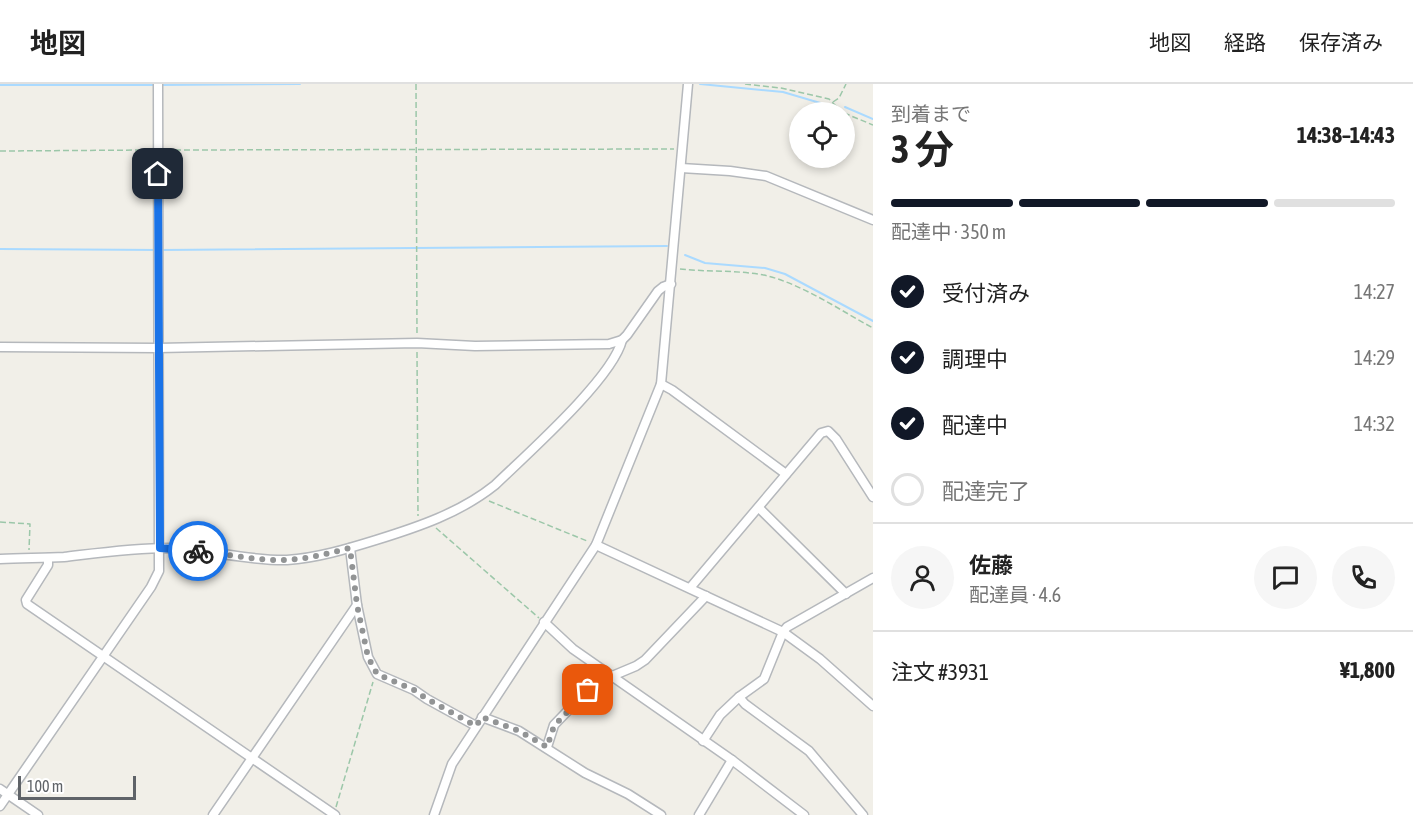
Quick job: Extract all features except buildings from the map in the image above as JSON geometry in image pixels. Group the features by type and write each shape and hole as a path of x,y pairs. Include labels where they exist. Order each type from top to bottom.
{"street":[{"path":"0,806 154,583 159,571 158,84"},
{"path":"434,815 452,764 596,545 661,384 688,84"},
{"path":"681,168 766,176 873,220"},
{"path":"0,559 48,558 160,548 287,560 350,548 457,510 482,496 502,479 584,396 612,362 622,340 658,291 663,286 671,284"},
{"path":"0,347 158,348 417,343 476,346 609,344 622,340"},
{"path":"661,384 786,474"},
{"path":"690,588 821,433 828,431 836,439 873,497"},
{"path":"759,508 846,594"},
{"path":"596,545 783,632 820,658 873,706"},
{"path":"350,548 357,605 368,657 375,672 414,690 476,726"},
{"path":"48,558 48,565 26,600 27,604 334,815"},
{"path":"703,741 720,715 739,697 764,679 787,627 873,578"},
{"path":"547,747 554,726 582,696 612,676 645,660 706,596"},
{"path":"213,815 357,605"},
{"path":"544,622 573,649 732,760 804,815"},
{"path":"739,697 745,704 809,751 863,815"},
{"path":"482,717 519,731 576,767 628,794 661,815"},
{"path":"699,815 732,760"},
{"path":"0,789 38,815"}],"path":[{"path":"416,84 418,516 420,525"},
{"path":"745,84 802,92 833,102 839,98 846,84"},
{"path":"855,118 873,125"},
{"path":"0,151 683,149"},
{"path":"673,269 756,274 773,278 792,285 873,328"},
{"path":"482,496 492,504 596,545"},
{"path":"430,521 440,533 544,622"},
{"path":"0,522 30,524 29,557"},
{"path":"334,815 375,672"}],"waterway":[{"path":"162,85 300,84"},
{"path":"700,84 783,92 817,102"},
{"path":"0,85 156,85"},
{"path":"855,111 873,119"},
{"path":"0,249 667,246"},
{"path":"685,255 705,263 765,268 785,274 873,321"}],"way so far":[{"path":"198,551 287,560 350,548 357,605 372,668 377,674 414,690 476,726 482,717 519,731 547,747 554,726 588,690"}],"route":[{"path":"158,174 160,548 198,551"}]}
